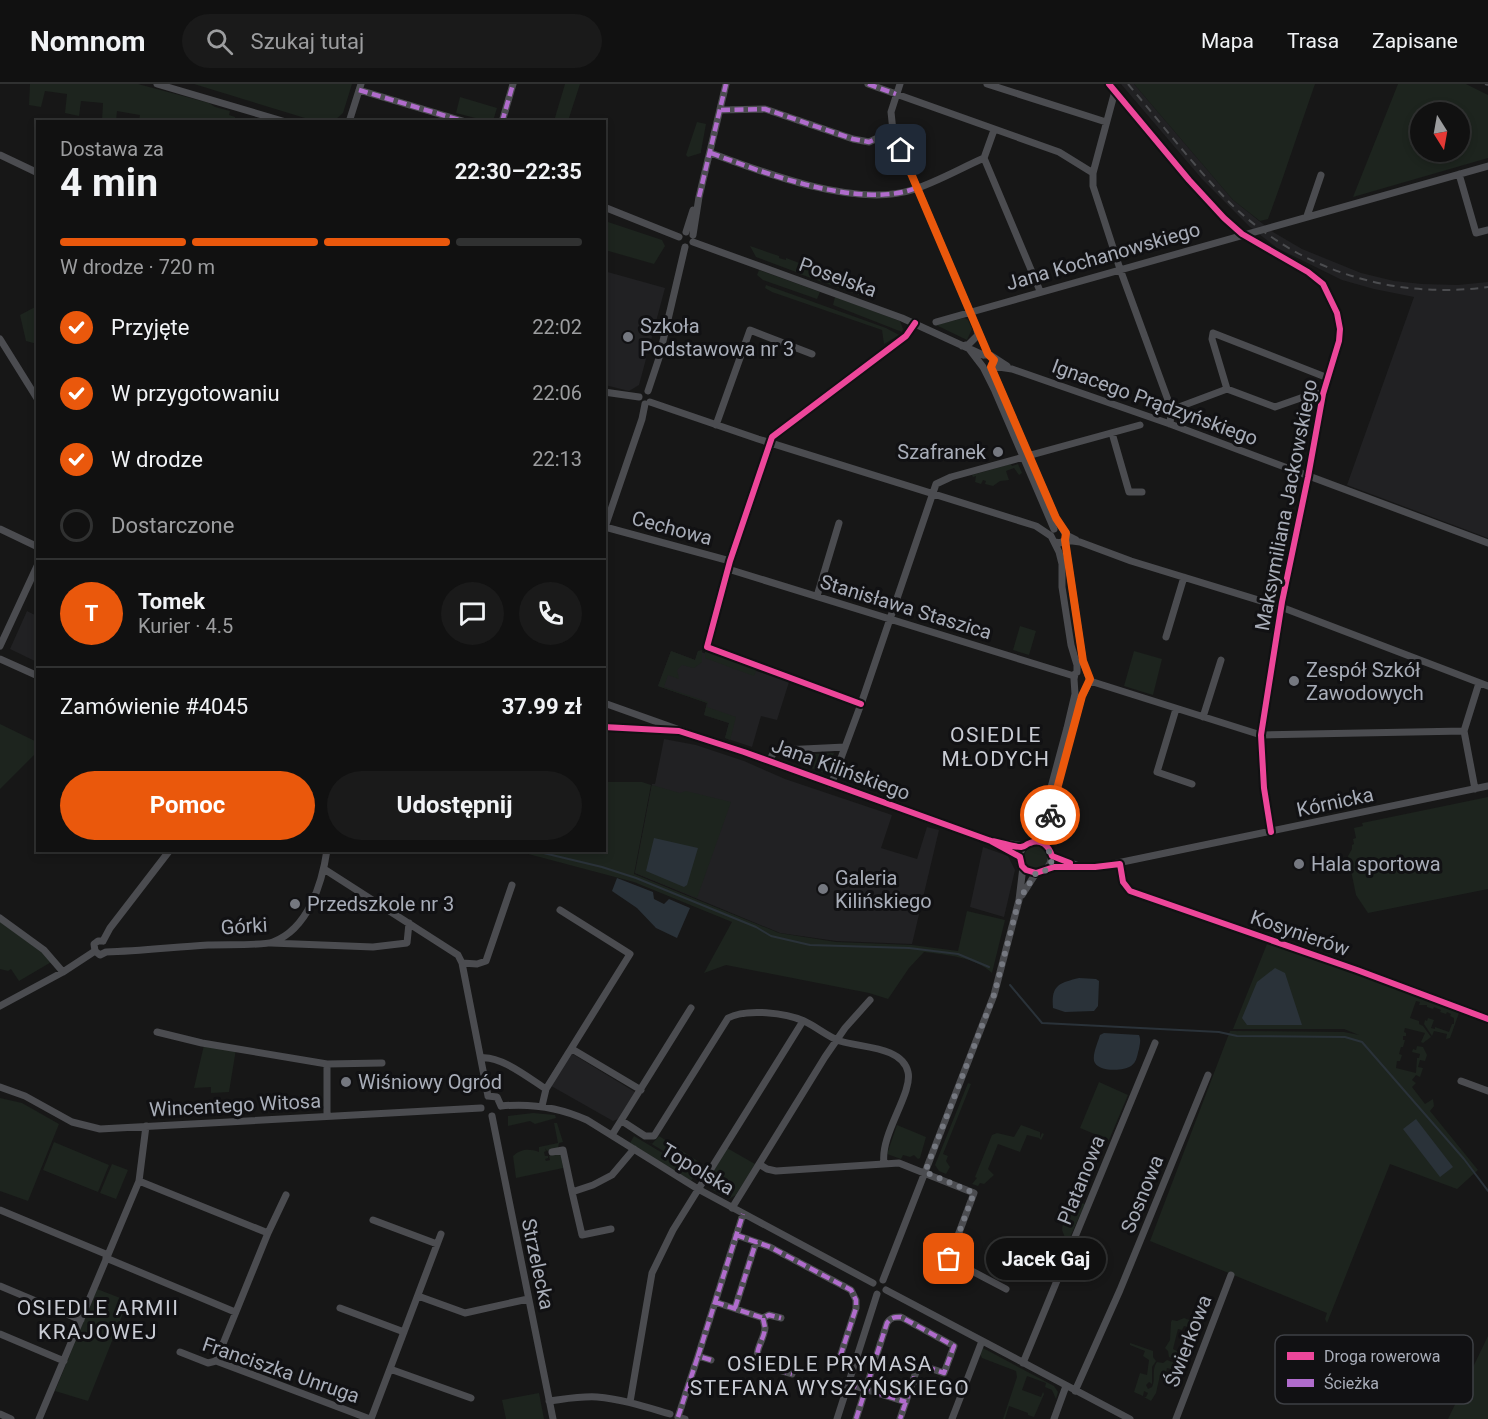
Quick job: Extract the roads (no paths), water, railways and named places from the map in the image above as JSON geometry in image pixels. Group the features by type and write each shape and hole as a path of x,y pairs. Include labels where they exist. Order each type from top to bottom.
{"street":[{"path":"157,84 279,120"},
{"path":"503,120 513,84"},
{"path":"685,247 690,246 699,196 726,84"},
{"path":"868,84 1059,152 1093,172"},
{"path":"900,84 891,112 893,131 971,312 988,356 987,366 1059,535 1087,672 1088,684 1082,696 1052,805 1046,837 1046,846 1052,856 1046,869 1036,873 1023,867"},
{"path":"987,84 1106,122"},
{"name":"Maksymiliana Jackowskiego","path":"1109,84 1189,180 1224,218 1242,234 1308,272 1323,284 1337,313 1340,329 1339,341 1323,394 1281,607 1261,735 1264,788 1271,832"},
{"path":"350,120 360,87 460,120"},
{"path":"1115,91 1093,172 1093,186 1170,410 1170,424"},
{"path":"721,110 765,109 853,139 869,142 893,131"},
{"path":"994,130 984,158 1040,291"},
{"path":"711,153 776,176 844,192 875,195 916,188 984,158"},
{"path":"0,155 36,172"},
{"name":"Jana Kochanowskiego","path":"936,322 1120,268 1488,166"},
{"path":"1459,174 1476,233 1488,230"},
{"path":"1307,216 1321,175"},
{"path":"606,208 679,237 691,236"},
{"name":"Poselska","path":"691,236 915,323 988,356"},
{"path":"679,237 680,243 685,247"},
{"path":"606,525 642,419 645,401 643,391 648,392 659,358 685,247"},
{"path":"861,704 707,647 729,565 772,437 906,336 915,323"},
{"path":"966,348 978,335 977,329"},
{"path":"716,425 750,330 812,354"},
{"path":"1227,389 1212,339 1213,333 1328,378"},
{"path":"0,339 36,397"},
{"name":"Poselska","path":"966,348 987,366"},
{"path":"988,356 981,358 998,385 1048,515 1059,535 1062,587 1071,645 1077,664 1076,694 1043,817 1033,842"},
{"name":"Ignacego Prądzyńskiego","path":"988,356 1012,369 1170,424 1488,543"},
{"name":"Ignacego Prądzyńskiego","path":"987,366 1012,369"},
{"path":"998,385 1002,375 1012,369"},
{"path":"1170,410 1227,389 1275,407 1315,393 1323,394"},
{"path":"606,392 645,401 933,495 1036,526 1043,526 1059,535 1131,561 1281,607 1488,686"},
{"path":"831,785 936,484 951,477 1140,425"},
{"path":"1112,433 1129,492 1142,492"},
{"path":"1036,526 1046,521 1048,515"},
{"path":"818,596 838,523"},
{"name":"Cechowa","path":"606,528 729,565"},
{"path":"0,529 36,546"},
{"name":"Stanisława Staszica","path":"729,565 890,620 1075,678"},
{"path":"0,646 36,568"},
{"path":"1166,637 1184,577"},
{"path":"0,659 36,675"},
{"path":"1203,717 1221,660"},
{"path":"1075,678 1082,671 1087,672"},
{"path":"1075,678 1080,687 1088,684 1261,735 1464,731"},
{"path":"1475,789 1464,731 1479,683"},
{"name":"Jana Kilińskiego","path":"606,704 991,841 1020,857"},
{"path":"1176,709 1157,772 1192,784"},
{"path":"647,729 649,720"},
{"name":"Jana Kilińskiego","path":"606,727 679,731"},
{"path":"770,761 774,752 783,750 845,747"},
{"name":"Kórnicka","path":"1046,869 1120,864 1488,786"},
{"name":"Jana Kilińskiego","path":"991,841 1024,846"},
{"path":"883,1280 994,995 1019,900 1023,867 1020,857 1024,846 1033,842 1046,846"},
{"path":"103,941 125,908 169,852"},
{"name":"Górki","path":"106,952 227,943 271,943 297,927 306,914 324,869 327,852"},
{"name":"Kórnicka","path":"1052,856 1082,866"},
{"name":"Kosynierów","path":"1120,864 1123,882 1130,891 1357,970 1488,1019"},
{"path":"324,869 458,955 462,963 488,1096"},
{"path":"1019,900 1036,873"},
{"path":"462,963 477,964 486,961 512,885"},
{"path":"542,1106 546,1089 630,954 560,910"},
{"path":"0,918 44,950 63,972"},
{"path":"271,943 373,947 407,943 409,923"},
{"path":"103,941 108,945 106,952 100,955 95,951 94,944 103,941"},
{"path":"1,1005 63,972 95,951"},
{"path":"732,1208 837,1040 870,1000"},
{"path":"612,1135 691,1008"},
{"path":"622,1122 645,1136 654,1136 725,1021 732,1016 760,1013 791,1016 837,1040 896,1056 901,1059 908,1070 909,1081 883,1148 884,1163"},
{"path":"630,1402 652,1273 673,1230 803,1021"},
{"path":"157,1032 202,1043 327,1064 382,1063"},
{"name":"Platanowa","path":"1023,1363 1155,1043"},
{"path":"572,1049 641,1090"},
{"path":"481,1058 489,1057 501,1062 546,1089"},
{"path":"327,1064 327,1116"},
{"name":"Sosnowa","path":"1076,1391 1208,1075"},
{"path":"1461,1081 1488,1091"},
{"name":"Wincentego Witosa","path":"0,1087 25,1096 72,1122 100,1129 481,1108"},
{"path":"488,1096 497,1097 501,1106 500,1112 492,1116 484,1113 481,1108 482,1102 488,1096"},
{"name":"Topolska","path":"501,1106 542,1106 570,1112 587,1120 698,1189 873,1283"},
{"name":"Strzelecka","path":"492,1116 553,1419"},
{"path":"39,1419 139,1181 146,1126"},
{"path":"572,1192 612,1175 634,1149"},
{"path":"552,1152 562,1150 582,1235 611,1229"},
{"path":"759,1164 776,1171 898,1162 974,1193 949,1259 1006,1288"},
{"path":"139,1181 268,1233"},
{"path":"216,1361 268,1233 286,1195"},
{"path":"0,1210 235,1312"},
{"path":"549,1401 593,1397 630,1402 678,1417 743,1214"},
{"path":"373,1220 437,1244"},
{"path":"371,1419 441,1234"},
{"path":"736,1235 770,1247 851,1290 856,1300 856,1308 839,1360"},
{"path":"735,1308 756,1242"},
{"name":"Świerkowa","path":"1176,1419 1231,1275"},
{"path":"877,1294 873,1289 873,1283 883,1280"},
{"path":"883,1280 886,1290"},
{"path":"0,1286 81,1320"},
{"path":"886,1290 1130,1419"},
{"path":"877,1294 882,1294 886,1290"},
{"path":"837,1419 877,1294"},
{"path":"418,1296 465,1313 528,1299"},
{"path":"715,1302 763,1318 770,1315 781,1318"},
{"path":"340,1308 404,1332"},
{"path":"856,1419 887,1323 890,1318 901,1317 954,1346 944,1373 924,1366 917,1369 900,1419"},
{"path":"763,1318 765,1328 757,1352 759,1364 792,1374"},
{"path":"0,1334 64,1361"},
{"path":"952,1419 982,1341"},
{"name":"Franciszka Unruga","path":"180,1352 208,1363 216,1361 371,1419"},
{"path":"698,1356 711,1360"},
{"path":"390,1369 471,1398"},
{"path":"914,1380 939,1388"},
{"path":"848,1384 906,1402"},
{"path":"1054,1419 1066,1386"},
{"path":"0,1414 11,1419"}],"waterway":[{"path":"539,852 636,878 756,927 771,936 810,945 909,948 958,954 989,967"},
{"path":"1010,985 1042,1023 1219,1032 1237,1036 1345,1037 1362,1042 1464,1159 1488,1191"}],"railway":[{"path":"1128,84 1229,202 1256,226 1285,246 1348,275 1382,284 1417,289 1452,290 1488,287"}],"place":[{"name":"Szkoła Podstawowa nr 3","path":"628,337"},
{"name":"Szafranek","path":"998,452"},
{"name":"Zespół Szkół Zawodowych","path":"1294,681"},
{"name":"Hala sportowa","path":"1299,864"},
{"name":"Galeria Kilińskiego","path":"823,889"},
{"name":"Przedszkole nr 3","path":"295,904"},
{"name":"Wiśniowy Ogród","path":"346,1082"},
{"name":"Jacek Gaj","path":"949,1259"}],"district":[{"name":"OSIEDLE MŁODYCH","path":"996,747"},
{"name":"OSIEDLE ARMII KRAJOWEJ","path":"98,1320"},
{"name":"OSIEDLE PRYMASA STEFANA WYSZYŃSKIEGO","path":"830,1376"}]}
